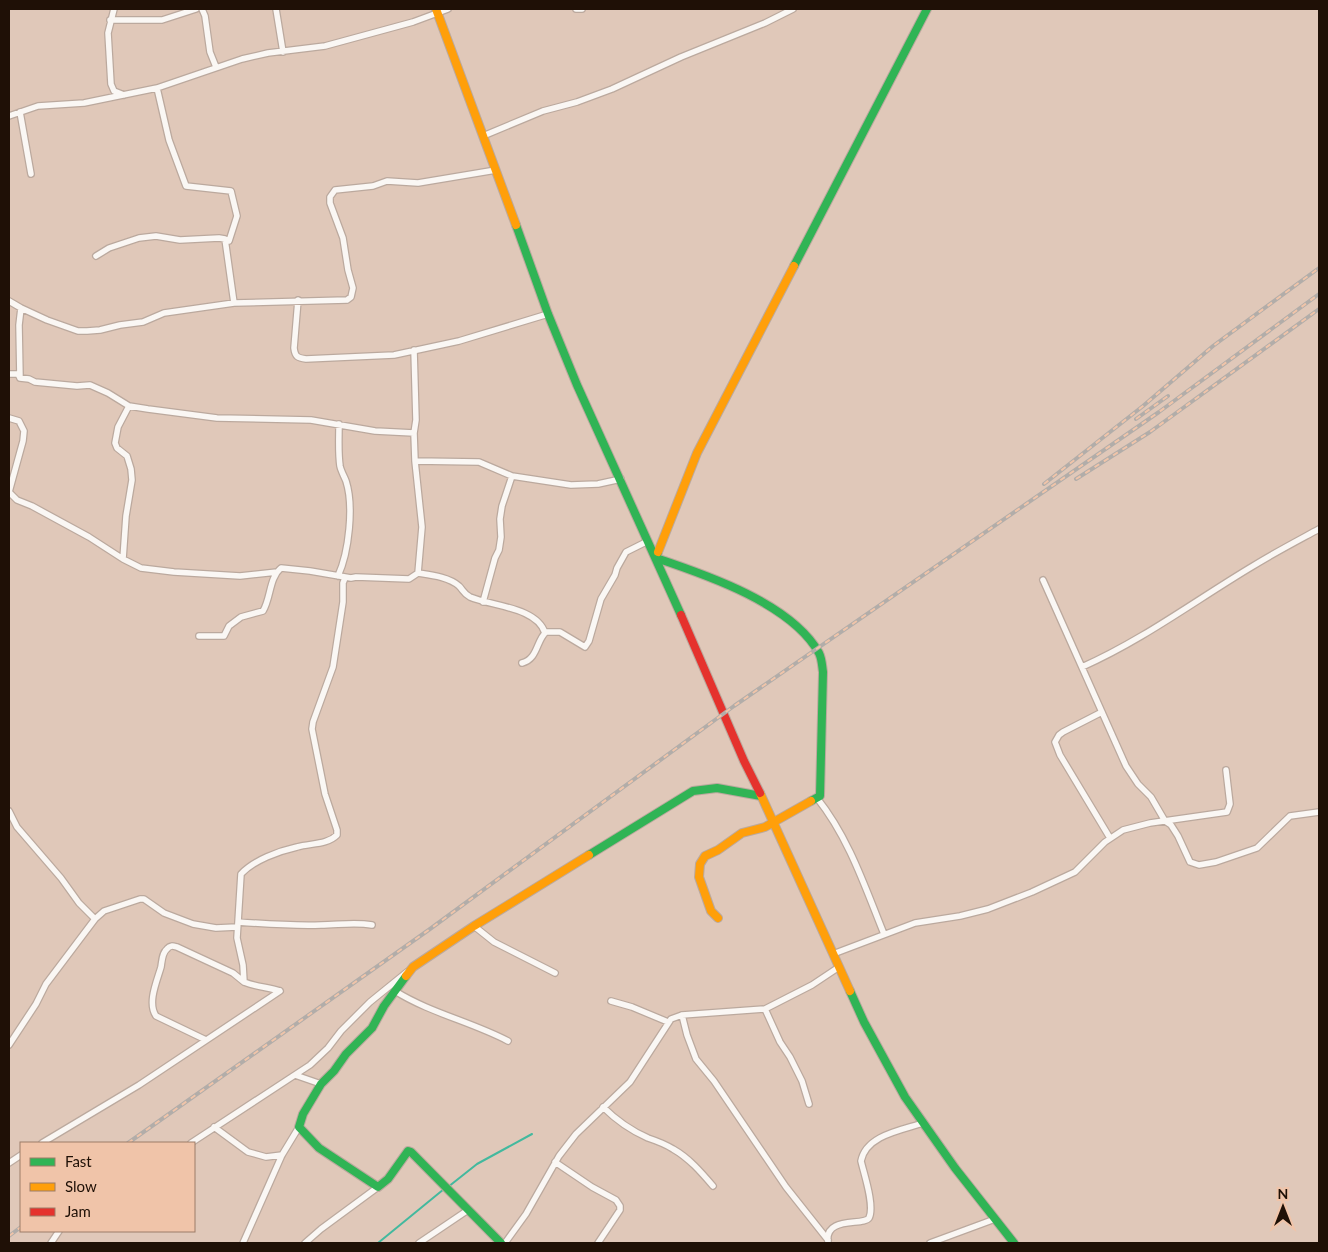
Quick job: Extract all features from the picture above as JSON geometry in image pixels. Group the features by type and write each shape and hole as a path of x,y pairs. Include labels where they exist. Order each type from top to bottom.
{"street":[{"path":"114,9 108,33 111,84 114,91 126,95"},
{"path":"110,20 162,20 196,9"},
{"path":"202,9 204,9 210,52 216,67"},
{"path":"276,9 283,52"},
{"path":"9,116 38,106 78,104 157,88 242,59 268,53 325,46 413,22 436,11 448,9"},
{"path":"576,9 582,9"},
{"path":"483,136 543,111 577,102 612,89 680,56 765,23 793,9"},
{"path":"656,558 697,453 927,9"},
{"path":"436,11 548,314 577,386 621,479 744,761 774,822 864,1022 905,1097 955,1168 1014,1243"},
{"path":"157,88 169,140 186,186 231,191 237,216 229,241"},
{"path":"20,112 31,174"},
{"path":"9,301 21,308 78,331 93,331 143,322 164,313 234,303 346,300 351,297 353,292 343,238 330,203 330,197 335,190 373,186 387,181 418,183 496,170"},
{"path":"96,256 104,250 139,238 156,236 180,240 224,239 234,303"},
{"path":"298,300 294,348 295,355 298,358 394,355 459,341 548,314"},
{"path":"20,378 19,325 21,308"},
{"path":"414,350 415,461 422,527 418,573"},
{"path":"9,374 18,374 20,378 35,382 77,386 90,385 108,393 128,406 217,418 311,420 375,431 414,432"},
{"path":"123,559 131,468 127,456 117,448 115,443 119,424 122,422 128,406"},
{"path":"9,418 19,421 24,431 9,492 17,500 32,506 89,537 141,568 240,576 277,572"},
{"path":"338,576 345,556 349,518 346,481 340,468 338,452 339,424"},
{"path":"415,461 479,462 512,476 571,485 598,484 621,479"},
{"path":"483,602 499,550 502,506 512,476"},
{"path":"1082,667 1108,655 1253,566 1319,529"},
{"path":"522,663 528,661 535,654 545,633 550,631 560,632 585,647 589,641 601,599 626,552 648,541"},
{"path":"656,558 701,573 768,605 800,629 820,654 823,672 820,796 765,827 742,833 703,859 698,871 699,877 711,910 718,918"},
{"path":"199,636 224,636 229,626 242,618 263,611 277,572 281,568 345,578 409,579 418,573 437,576 460,586 466,595 483,602 527,614 541,624 545,633"},
{"path":"244,982 243,965 237,938 242,874 246,868 267,858 296,847 332,840 337,835 325,794 312,729 333,667 344,602 345,578"},
{"path":"1043,580 1131,776 1151,798 1165,821 1171,825 1190,862 1199,865 1216,862 1257,848 1290,816 1319,812"},
{"path":"1102,712 1063,732 1055,742 1060,754 1110,838"},
{"path":"833,954 915,923 960,916 988,909 1032,892 1075,872 1110,838 1123,830 1165,821 1227,812 1230,809 1230,804 1226,770"},
{"path":"192,1142 310,1065 370,1002 413,967 474,926 693,791 717,788 761,796"},
{"path":"817,798 829,814 860,872 884,934"},
{"path":"9,811 17,827 61,878 79,903 95,919"},
{"path":"9,1044 36,1004 46,984 95,919 104,911 140,898 150,902 164,913 193,924 216,928 238,925 323,925 351,923 372,925"},
{"path":"474,926 494,942 555,972"},
{"path":"44,1142 139,1086 280,991 244,982 234,973 178,947 169,946 163,956 153,996 154,1012 156,1016 206,1040"},
{"path":"243,1243 282,1155 321,1084 334,1071 346,1054 372,1028 384,1006 413,967"},
{"path":"304,1243 378,1188 388,1179 410,1151 503,1243 526,1214 555,1162 576,1134 630,1082 671,1019 682,1015 765,1009 812,985 839,968"},
{"path":"395,991 411,1001 485,1029 508,1041"},
{"path":"611,1001 632,1007 668,1022"},
{"path":"765,1009 780,1042 802,1081 809,1104"},
{"path":"682,1015 696,1059 714,1081 786,1187 828,1242"},
{"path":"295,1074 321,1084"},
{"path":"603,1107 629,1128 663,1143 684,1156 713,1186"},
{"path":"828,1242 829,1233 832,1229 846,1222 866,1221 869,1217 871,1204 861,1161 862,1154 870,1143 923,1123"},
{"path":"299,1126 319,1148 378,1188"},
{"path":"214,1127 248,1152 266,1158 282,1155"},
{"path":"9,1163 20,1156"},
{"path":"555,1162 592,1187 616,1200 620,1206 620,1210 598,1243"},
{"path":"419,1243 468,1210"},
{"path":"930,1243 995,1220"}],"waterway":[{"path":"448,1187 477,1164 532,1134"},
{"path":"378,1243 444,1189"}],"railway":[{"path":"1044,484 1143,406 1213,346 1319,268"},
{"path":"129,1142 430,929 734,706 1159,412 1319,294"},
{"path":"1076,479 1150,432 1319,309"},
{"path":"1136,419 1168,396"},
{"path":"9,1236 20,1228"}],"traffic: fast":[{"path":"794,266 927,9"},
{"path":"516,225 548,314 577,385 681,615"},
{"path":"658,552 656,558 723,583 769,606 789,620 806,636 819,653 823,672 820,796 811,801"},
{"path":"589,855 693,791 717,788 761,796"},
{"path":"406,976 384,1006 372,1028 346,1054 334,1071 321,1084 303,1114 299,1127 319,1148 378,1187 388,1179 408,1151 411,1152 501,1243"},
{"path":"850,991 864,1022 905,1097 955,1168 1014,1243"}],"traffic: slow":[{"path":"436,9 516,225"},
{"path":"658,552 697,453 794,266"},
{"path":"760,793 850,991"},
{"path":"718,918 711,911 699,877 700,864 705,856 718,850 742,833 765,827 811,801"},
{"path":"406,976 413,967 474,926 589,855"}],"traffic: jam":[{"path":"681,615 744,761 760,793"}]}
